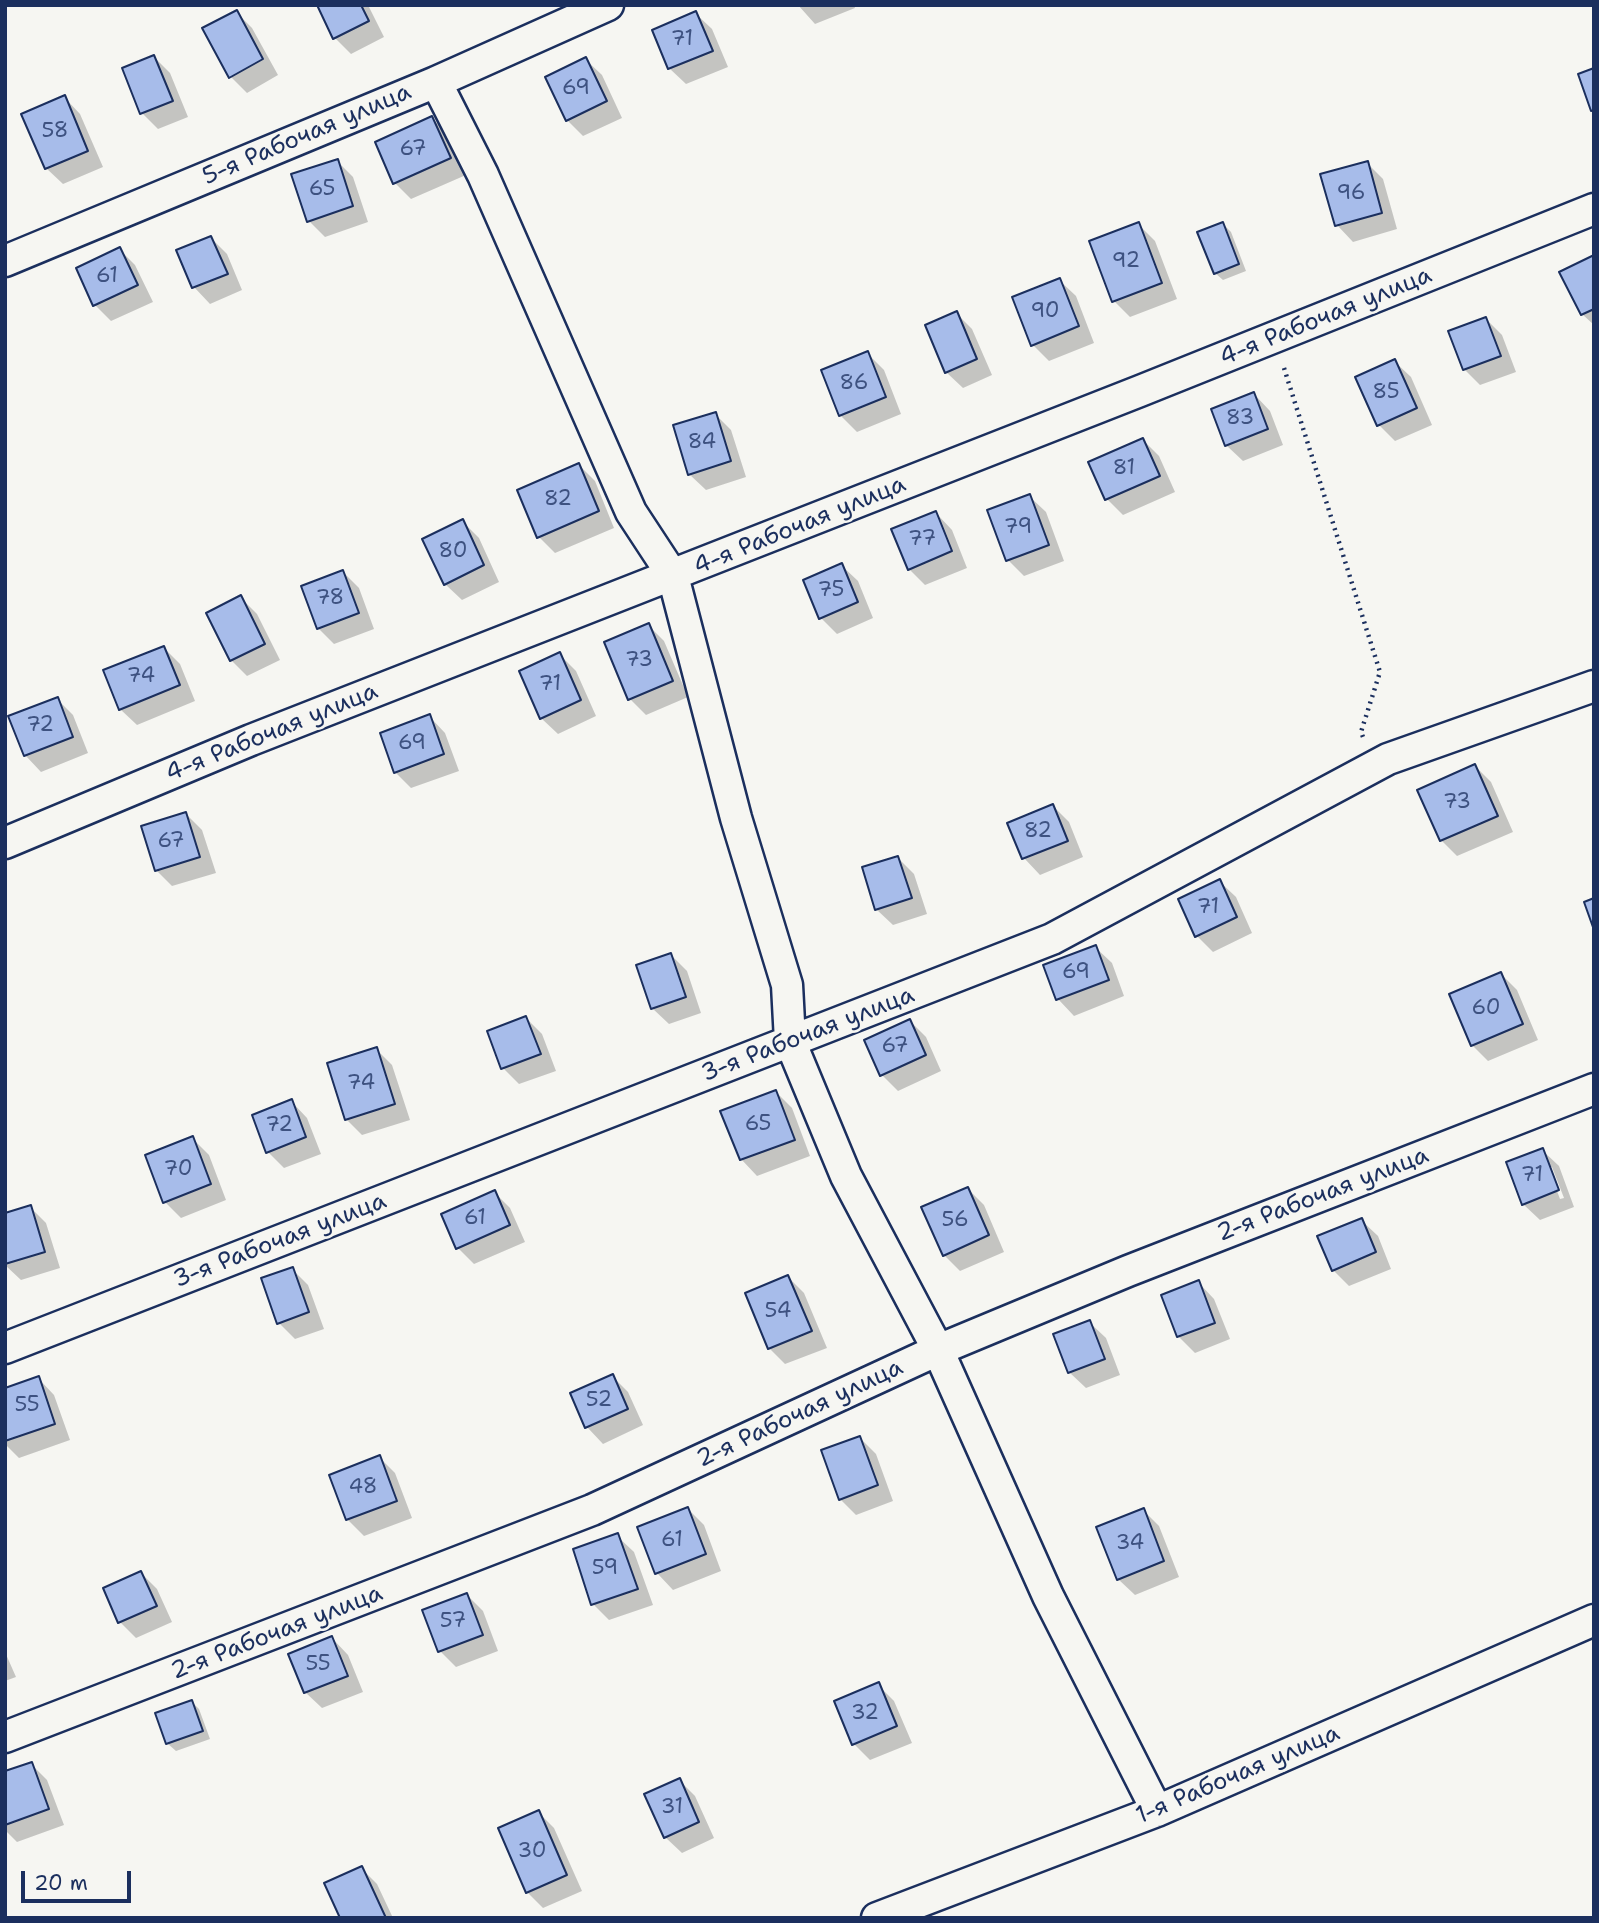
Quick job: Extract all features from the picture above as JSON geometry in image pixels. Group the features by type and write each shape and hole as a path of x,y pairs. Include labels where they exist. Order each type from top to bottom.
{"street":[{"name":"5-я Рабочая улица","path":"5,261 436,82 608,5"},
{"path":"436,82 483,175 631,512 673,576 736,818 787,985 790,1041 846,1176 938,1350 1048,1596 1157,1811"},
{"name":"4-я Рабочая улица","path":"5,842 251,740 673,576 1594,209"},
{"name":"3-я Рабочая улица","path":"5,1348 1052,939 1388,759 1594,686"},
{"name":"2-я Рабочая улица","path":"5,1737 592,1510 938,1350 1141,1266 1594,1089"},
{"name":"1-я Рабочая улица","path":"877,1918 1157,1811 1594,1620"}],"path":[{"path":"1274,337 1380,672 1361,732 1373,768"}],"building":[{"path":"317,5 361,5 369,21 333,39"},
{"path":"237,10 263,59 229,78 202,28"},
{"path":"696,11 713,51 668,69 652,30"},
{"path":"154,55 173,101 140,114 122,68"},
{"path":"586,57 607,101 566,121 545,77"},
{"path":"1594,68 1594,110 1591,111 1578,74"},
{"path":"65,95 88,151 45,169 21,114"},
{"path":"432,116 451,158 393,184 375,142"},
{"path":"338,159 353,206 307,222 291,174"},
{"path":"1368,161 1382,213 1335,226 1320,174"},
{"path":"1139,222 1162,283 1112,302 1089,241"},
{"path":"1223,222 1239,264 1214,274 1197,232"},
{"path":"211,236 228,274 192,288 176,250"},
{"path":"120,247 138,285 93,306 76,268"},
{"path":"1594,255 1594,309 1581,315 1559,272"},
{"path":"1060,278 1079,326 1031,346 1012,297"},
{"path":"957,311 977,359 945,373 925,325"},
{"path":"1486,317 1501,356 1463,370 1448,331"},
{"path":"868,351 886,397 839,416 821,370"},
{"path":"1395,359 1417,408 1377,426 1355,377"},
{"path":"1254,392 1268,429 1225,446 1211,409"},
{"path":"716,412 731,461 688,475 673,425"},
{"path":"1143,438 1160,476 1105,500 1088,462"},
{"path":"579,463 599,511 537,538 517,490"},
{"path":"1030,494 1049,545 1006,561 987,510"},
{"path":"936,511 952,551 908,570 891,529"},
{"path":"463,519 484,565 444,585 422,539"},
{"path":"842,563 858,602 819,619 803,580"},
{"path":"343,570 359,613 317,629 301,586"},
{"path":"241,595 265,644 230,661 206,613"},
{"path":"649,623 673,681 628,700 604,642"},
{"path":"164,646 180,685 119,710 103,670"},
{"path":"560,652 581,700 540,719 519,671"},
{"path":"58,697 73,737 24,756 8,716"},
{"path":"430,714 444,754 394,773 380,733"},
{"path":"1475,764 1498,816 1440,841 1417,790"},
{"path":"1053,804 1068,841 1022,859 1007,823"},
{"path":"186,812 200,857 155,871 141,826"},
{"path":"898,856 912,898 875,910 862,867"},
{"path":"1220,879 1237,917 1195,937 1178,899"},
{"path":"1594,898 1594,930 1584,902"},
{"path":"1096,945 1109,980 1056,1000 1043,965"},
{"path":"671,953 686,997 651,1009 636,965"},
{"path":"1501,972 1523,1024 1471,1046 1449,994"},
{"path":"526,1016 541,1054 501,1069 487,1031"},
{"path":"910,1019 926,1055 880,1076 864,1040"},
{"path":"377,1047 395,1104 345,1120 327,1063"},
{"path":"776,1090 795,1140 740,1160 720,1111"},
{"path":"292,1099 306,1137 266,1153 252,1115"},
{"path":"193,1136 211,1184 163,1203 145,1155"},
{"path":"1543,1148 1559,1190 1522,1205 1506,1162"},
{"path":"968,1187 989,1235 943,1256 921,1207"},
{"path":"495,1190 510,1225 456,1249 441,1214"},
{"path":"31,1205 45,1252 5,1264 5,1213"},
{"path":"1362,1218 1376,1252 1332,1271 1317,1236"},
{"path":"293,1267 309,1312 277,1324 261,1278"},
{"path":"788,1275 812,1331 768,1349 745,1293"},
{"path":"1199,1280 1215,1323 1177,1337 1161,1295"},
{"path":"1090,1320 1105,1359 1068,1373 1053,1334"},
{"path":"613,1374 628,1409 585,1428 570,1393"},
{"path":"39,1376 55,1424 5,1441 5,1388"},
{"path":"860,1436 878,1485 839,1500 821,1450"},
{"path":"380,1455 397,1501 346,1520 329,1475"},
{"path":"688,1507 706,1554 655,1574 637,1527"},
{"path":"1144,1508 1164,1561 1117,1580 1096,1527"},
{"path":"618,1533 638,1589 591,1605 573,1549"},
{"path":"141,1571 157,1606 118,1623 103,1588"},
{"path":"467,1593 483,1635 438,1652 422,1610"},
{"path":"332,1636 348,1676 304,1693 288,1654"},
{"path":"879,1682 897,1726 852,1745 834,1701"},
{"path":"192,1700 203,1731 166,1744 155,1713"},
{"path":"32,1762 49,1809 5,1825 5,1771"},
{"path":"680,1778 699,1822 664,1838 644,1794"},
{"path":"539,1810 567,1875 526,1893 498,1828"},
{"path":"362,1866 386,1918 340,1918 324,1883"}]}
